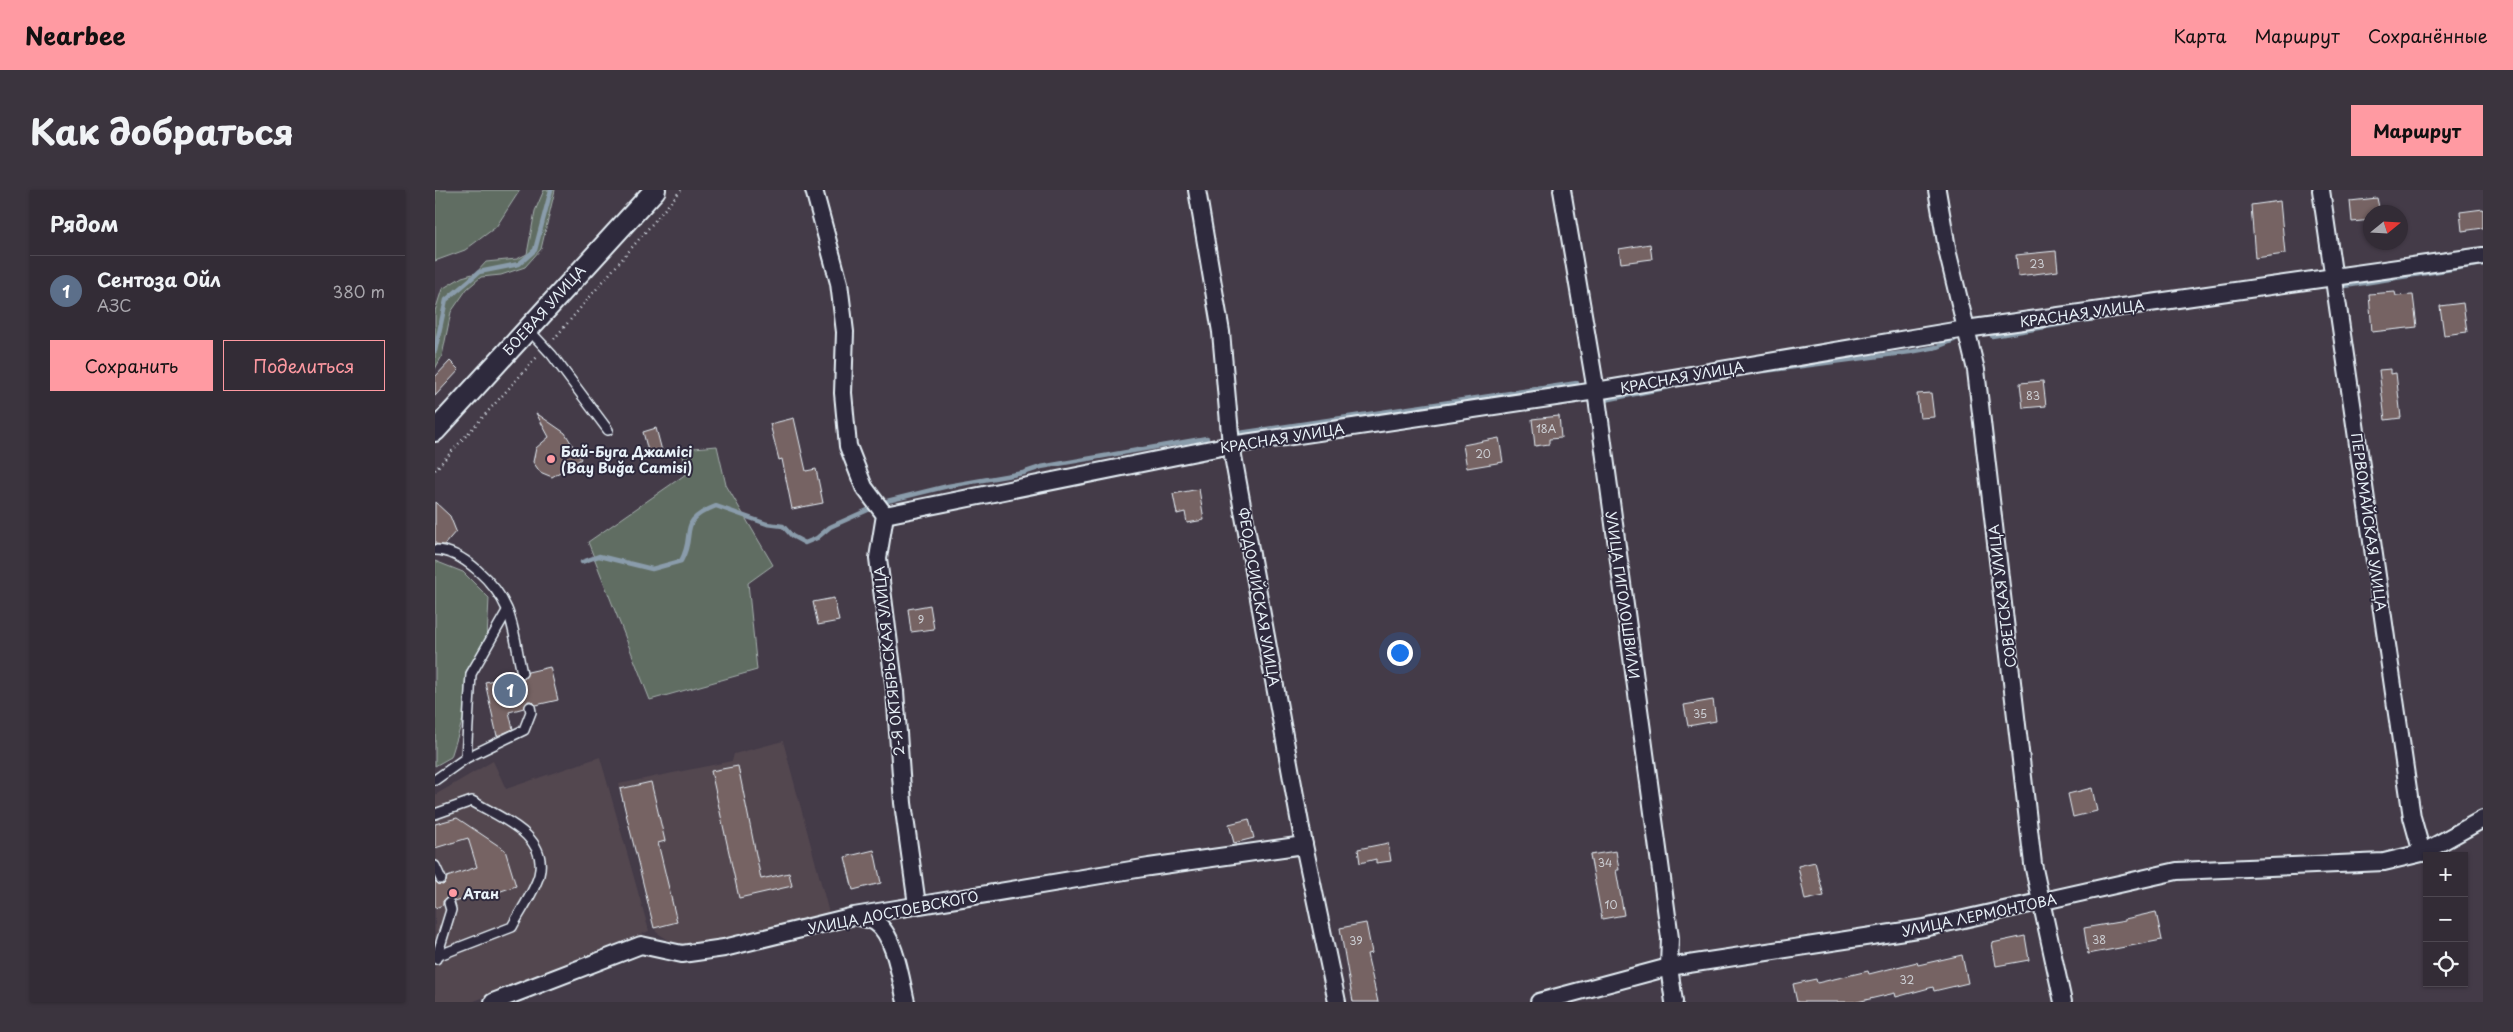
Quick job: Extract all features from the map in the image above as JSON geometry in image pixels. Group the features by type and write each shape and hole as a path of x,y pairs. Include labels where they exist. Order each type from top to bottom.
{"street":[{"name":"БОЕВАЯ УЛИЦА","path":"435,431 655,190"},
{"path":"813,190 839,283 845,332 843,393 849,446 864,487 885,516"},
{"name":"ФЕОДОСИЙСКАЯ УЛИЦА","path":"1197,190 1221,332 1231,445 1304,845 1337,1002"},
{"name":"УЛИЦА ГИГОЛОШВИЛИ","path":"1562,190 1595,391 1668,928 1669,967 1674,1002"},
{"name":"СОВЕТСКАЯ УЛИЦА","path":"1937,190 1948,254 1976,370 2033,864 2063,1002"},
{"name":"ПЕРВОМАЙСКАЯ УЛИЦА","path":"2321,190 2412,817 2422,853"},
{"name":"КРАСНАЯ УЛИЦА","path":"885,516 1231,445 1595,391 1965,329 2483,256"},
{"name":"2-Я ОКТЯБРЬСКАЯ УЛИЦА","path":"885,516 879,558 895,691 903,802 917,905"},
{"name":"УЛИЦА ЛЕРМОНТОВА","path":"1539,1002 1669,967 1924,928 2177,871 2384,862 2422,853 2483,819"},
{"name":"УЛИЦА ДОСТОЕВСКОГО","path":"493,1002 641,945 682,954 724,948 854,916 1304,845"},
{"path":"854,916 875,922 887,935 907,1002"}],"lane":[{"path":"528,329 545,348 608,430"},
{"path":"435,550 445,550 467,562 488,580 507,611 522,673"},
{"path":"466,758 471,674 507,611"},
{"path":"435,780 466,758 524,730 531,712 530,707"},
{"path":"435,814 472,801 527,835 540,854 539,876 512,927 436,959"},
{"path":"435,866 441,879"},
{"path":"436,959 451,910 449,904"}],"path":[{"path":"435,470 545,348 681,190"}],"shaded area":[{"path":"783,741 829,913 694,949 679,947 656,932 619,784 732,761 734,754"},
{"name":"Атан","path":"600,757 649,931 472,1002 435,1002 435,795 493,761 506,789"}],"green space":[{"path":"435,190 520,190 496,227 465,250 435,261"},
{"path":"544,190 555,190 541,249 525,267 501,275 481,277 467,289 451,312 442,356 435,369 435,311 442,289 462,277 476,273 486,262 517,259 527,254 535,211"},
{"path":"717,446 726,485 773,565 748,583 757,670 650,700 588,542 686,474 682,449"},
{"path":"435,561 463,572 489,598 487,639 466,671 463,719 451,757 435,766"}],"building":[{"path":"2377,198 2378,205 2363,205 2363,221 2352,222 2350,201"},
{"path":"2280,201 2285,254 2255,258 2251,205"},
{"path":"2483,209 2483,228 2462,231 2460,212"},
{"path":"1650,244 1652,259 1621,263 1619,249"},
{"path":"2056,251 2058,271 2018,276 2016,255"},
{"path":"2395,292 2396,296 2413,295 2417,327 2372,332 2369,294"},
{"path":"2463,303 2467,332 2444,335 2440,306"},
{"path":"450,361 459,370 435,396 435,377"},
{"path":"2391,369 2391,374 2396,373 2401,418 2385,420 2379,370"},
{"path":"2043,381 2046,406 2023,408 2020,383"},
{"path":"1931,393 1934,417 1920,418 1917,394"},
{"name":"Бай-Буга Джамісі (Bay Buğa Camisi)","path":"536,413 565,433 581,459 552,477 540,472 533,462 536,448 549,437"},
{"path":"1559,416 1561,438 1549,439 1549,444 1535,446 1532,419"},
{"path":"794,418 806,471 816,469 823,503 792,509 782,459 779,460 770,424"},
{"path":"656,428 662,451 649,455 643,432"},
{"path":"1499,438 1503,462 1467,468 1463,445"},
{"path":"1199,489 1204,520 1187,523 1185,512 1177,514 1173,494"},
{"path":"435,502 450,516 456,531 444,545 435,544"},
{"path":"834,598 839,621 818,625 813,602"},
{"path":"930,605 934,629 911,632 908,609"},
{"path":"550,667 558,700 536,705 532,701 528,701 524,708 509,712 513,729 497,736 485,682 516,675 520,679 524,679 528,672"},
{"path":"1713,700 1716,721 1688,726 1684,705"},
{"path":"738,766 761,879 789,873 792,886 739,898 711,771"},
{"path":"651,782 665,841 658,843 677,922 654,928 620,789"},
{"path":"2092,788 2097,811 2073,817 2068,794"},
{"path":"457,818 505,850 516,886 489,895 488,891 455,902 448,897 443,901 443,905 435,908 435,881 443,885 447,877 477,867 468,838 435,848 435,824"},
{"path":"1249,819 1254,838 1234,843 1229,824"},
{"path":"1388,843 1391,861 1376,863 1376,859 1360,863 1358,849"},
{"path":"874,850 881,883 853,890 845,857"},
{"path":"1616,851 1619,870 1616,870 1624,915 1602,919 1590,855"},
{"path":"1815,862 1824,896 1805,900 1798,866"},
{"path":"2156,912 2162,940 2088,954 2084,928 2125,921 2125,919"},
{"path":"1366,923 1372,953 1367,954 1378,1002 1353,1002 1340,928"},
{"path":"2025,936 2029,960 1996,966 1992,943"},
{"path":"1962,955 1968,983 1934,991 1933,987 1896,997 1895,993 1857,1002 1797,1002 1793,984 1816,979 1817,983 1868,971 1869,974 1917,962 1918,965"}],"waterway":[{"path":"435,351 446,300 479,272 519,264 535,250 551,190"},
{"path":"2339,287 2483,264"},
{"path":"1992,336 2094,319"},
{"path":"1764,371 1910,352 1937,347 1954,340"},
{"path":"1240,433 1577,383"},
{"path":"1605,400 1670,387"},
{"path":"887,501 948,486 1023,473 1041,467 1207,438"},
{"path":"582,562 599,556 652,569 681,561 691,523 695,517 716,506 767,524 783,526 792,536 805,543 817,538 830,527 870,509"}],"place":[{"name":"Бай-Буга Джамісі (Bay Buğa Camisi)","path":"551,459"},
{"name":"Сентоза Ойл","path":"510,690"},
{"name":"Атан","path":"453,893"}]}
